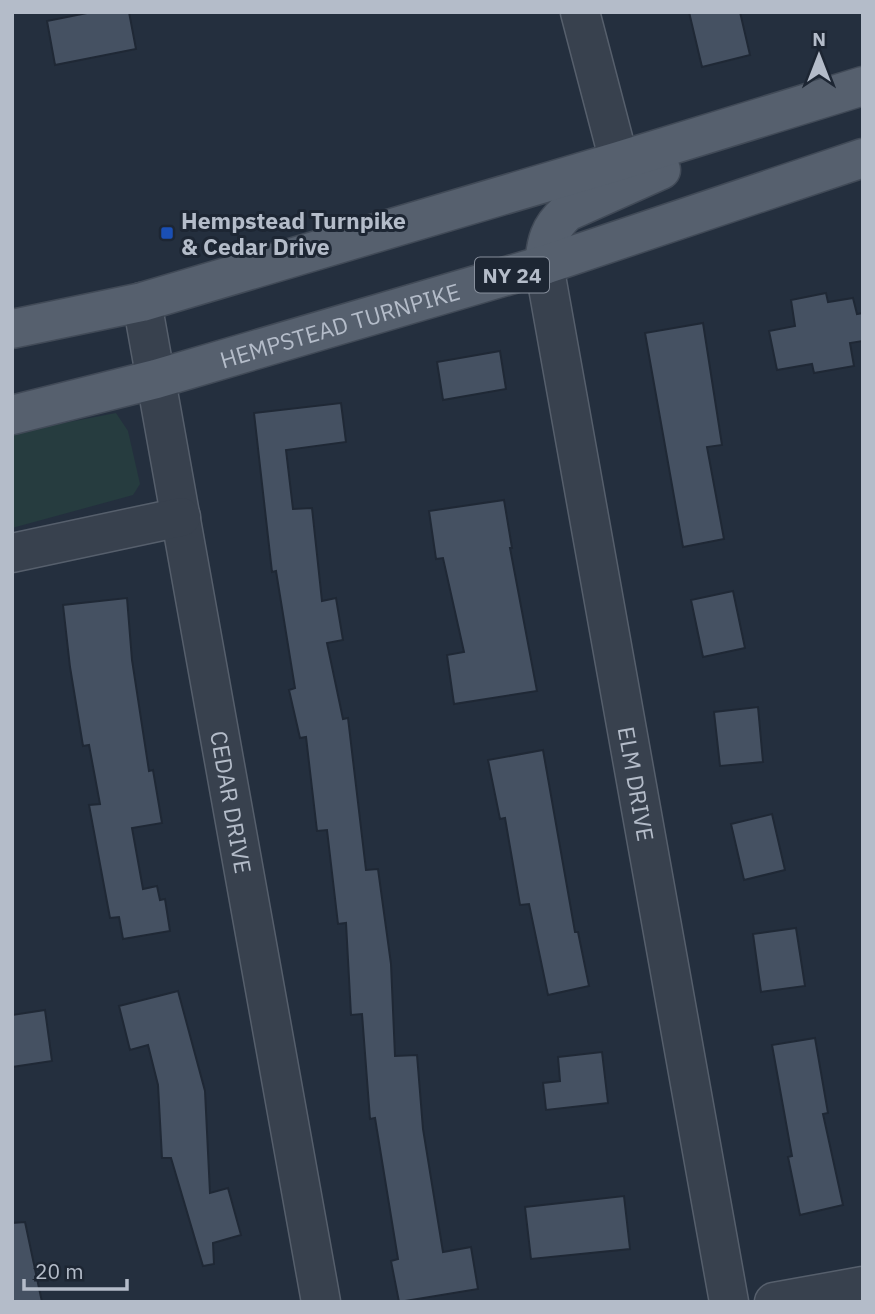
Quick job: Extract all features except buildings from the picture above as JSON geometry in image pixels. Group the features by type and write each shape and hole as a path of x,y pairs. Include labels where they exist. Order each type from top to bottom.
{"main road":[{"path":"12,329 142,302 620,161 863,86"},
{"path":"544,265 548,234 555,222 567,212 803,105"},
{"name":"HEMPSTEAD TURNPIKE","path":"12,415 156,379 544,265 863,158"}],"street":[{"path":"580,12 620,161"},
{"name":"ELM DRIVE","path":"544,265 729,1302"},
{"name":"CEDAR DRIVE","path":"142,302 321,1302"},
{"path":"12,552 181,517"},
{"path":"774,1302 863,1286"}],"green space":[{"path":"116,413 128,431 140,484 133,495 12,528 12,433"}],"place":[{"name":"Hempstead Turnpike & Cedar Drive","path":"167,233"}]}
